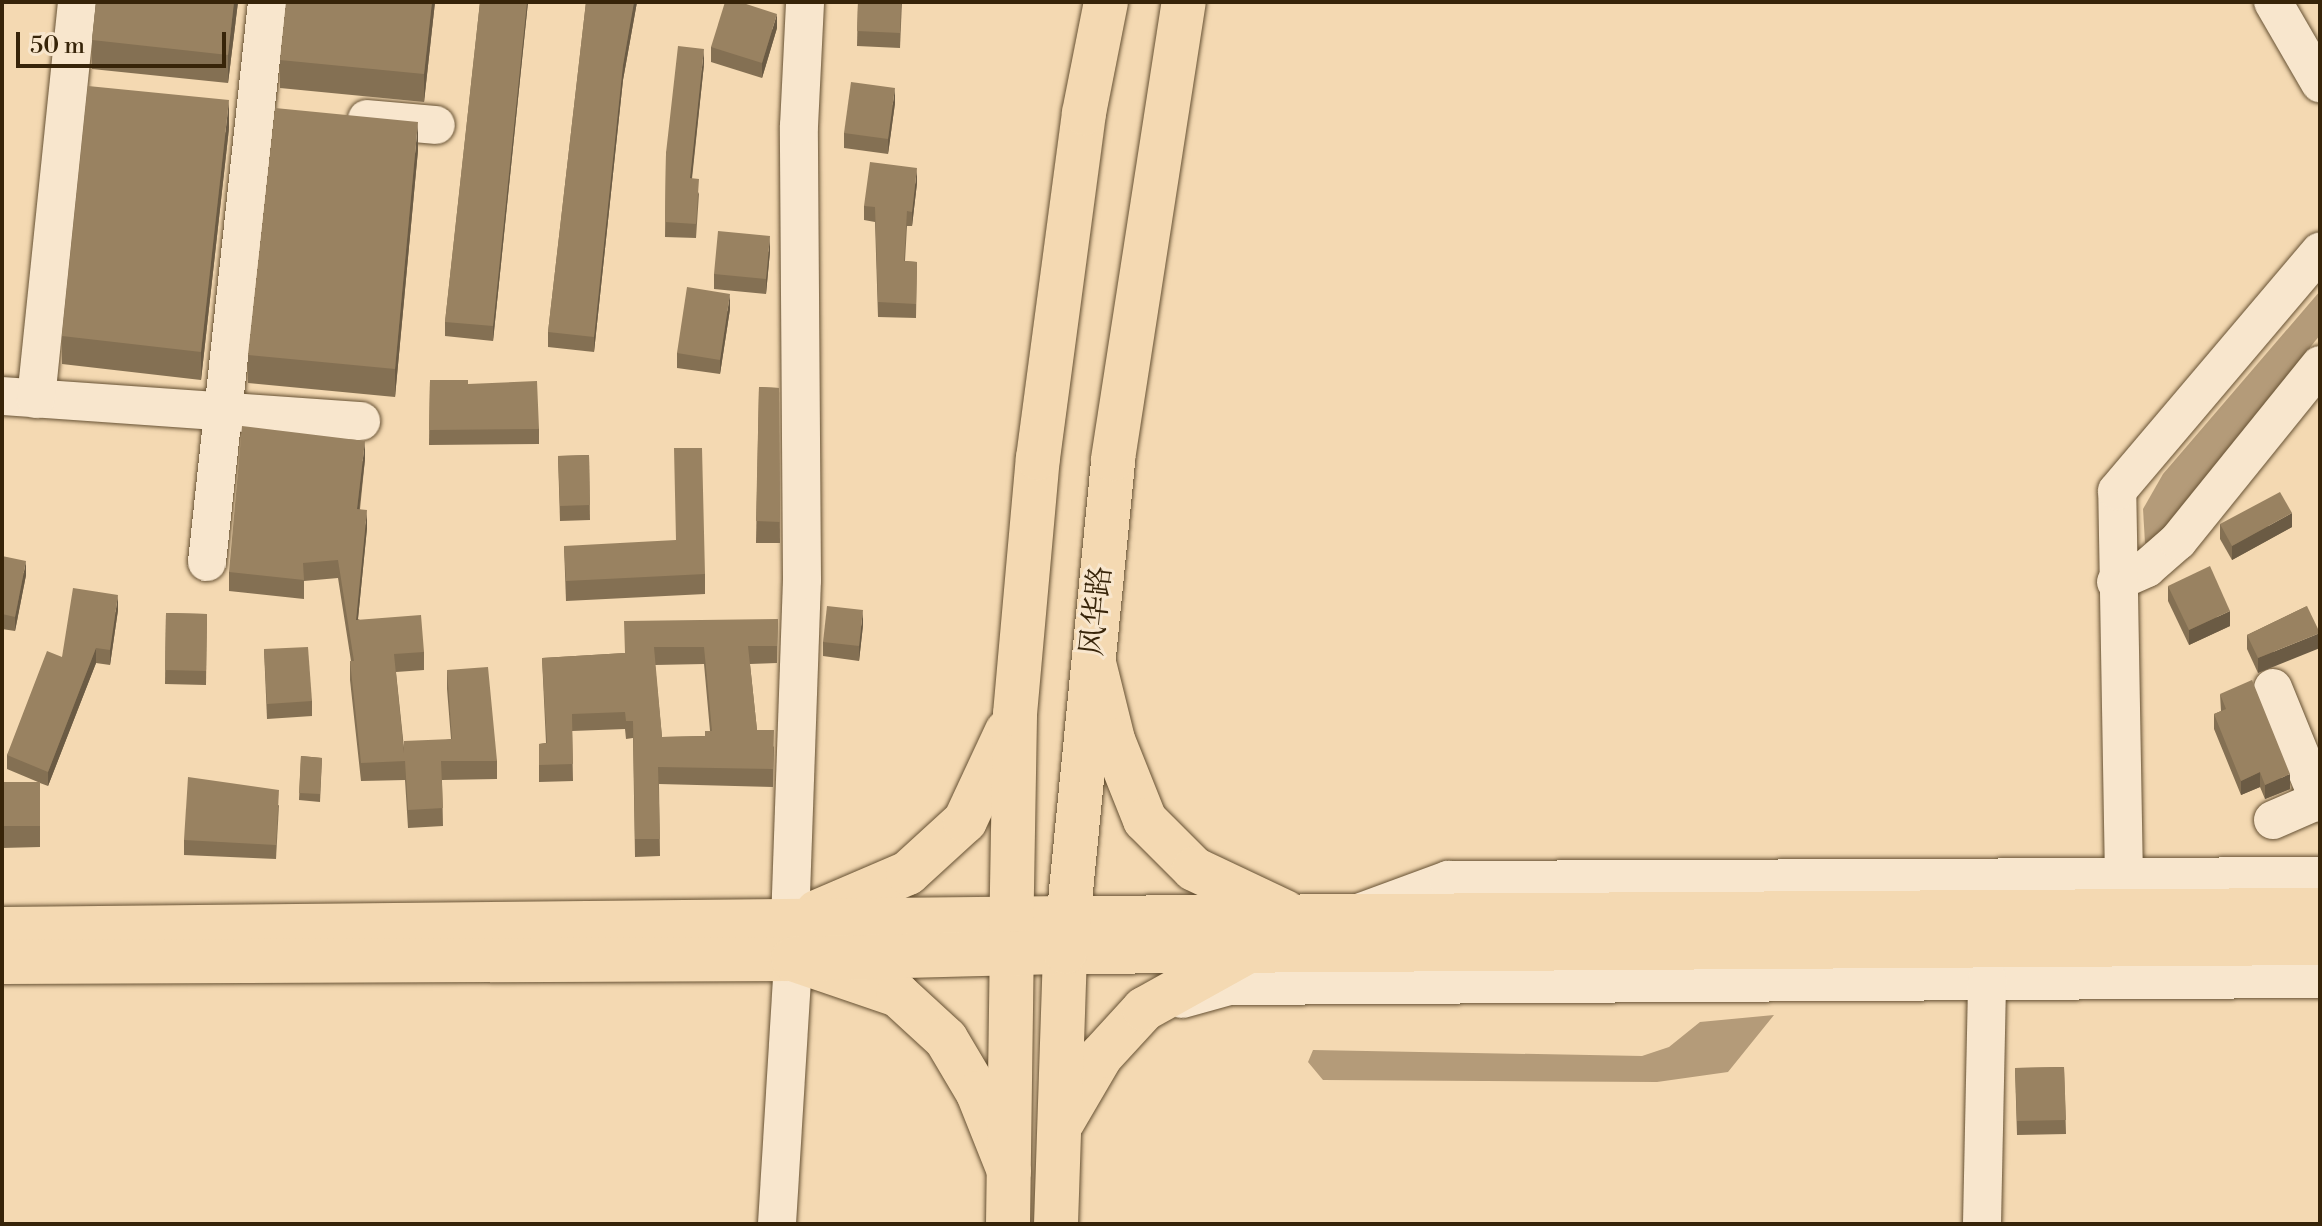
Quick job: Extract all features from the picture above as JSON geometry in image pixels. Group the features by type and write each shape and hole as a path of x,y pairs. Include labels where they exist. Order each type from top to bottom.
{"main road":[{"path":"1008,1224 1015,714 1038,458 1084,113 1106,2"},
{"name":"风华路","path":"1056,1224 1067,935 1092,657 1113,459 1184,2"},
{"path":"1092,657 1113,740 1145,820 1194,869 1294,916"},
{"path":"792,941 908,873 965,821 1015,714"},
{"path":"2,962 1010,933 1249,951 2142,929 2320,910"},
{"path":"1067,935 1294,916 1351,916 2142,929 2320,943"},
{"path":"2,929 792,941 898,995 946,1039 978,1093 1009,1171"},
{"path":"1060,1127 1101,1056 1144,1009 1249,951"}],"street":[{"path":"77,2 84,92 19,398 361,421"},
{"path":"207,562 267,2"},
{"path":"777,1224 792,941 802,580 799,126 805,2"},
{"path":"2273,2 2320,83"},
{"path":"331,115 436,125"},
{"path":"2142,929 2116,582 2117,491 2320,252"},
{"path":"2116,582 2147,568 2178,541 2320,365"},
{"path":"2273,688 2319,802 2273,820"},
{"path":"1144,1009 1229,986 1987,979 2320,876"},
{"path":"2142,929 2320,979"},
{"path":"1982,1224 1987,979"}],"shaded area":[{"path":"2320,291 2320,335 2155,541 2145,543 2143,509 2163,474"},
{"path":"1774,1015 1728,1072 1657,1082 1323,1080 1308,1062 1313,1050 1642,1056 1669,1047 1700,1022"}],"building":[{"path":"96,2 234,2 228,55 92,40"},
{"path":"286,2 432,2 424,74 280,60"},
{"path":"480,2 527,2 493,326 445,322"},
{"path":"586,2 634,2 623,65 594,337 548,332"},
{"path":"725,2 740,2 777,14 762,63 711,47"},
{"path":"858,2 901,2 900,33 857,31"},
{"path":"678,46 704,49 690,178 699,179 696,224 665,222 666,153"},
{"path":"851,82 895,88 888,139 844,133"},
{"path":"88,86 229,100 201,352 62,336"},
{"path":"275,108 418,122 395,369 248,355"},
{"path":"870,162 917,168 912,212 907,211 904,261 917,262 916,304 878,302 875,207 864,206"},
{"path":"718,231 770,236 766,279 714,274"},
{"path":"687,287 730,294 720,360 677,353"},
{"path":"430,380 468,380 468,384 537,381 539,429 429,430"},
{"path":"759,387 779,388 780,522 756,521"},
{"path":"242,426 365,441 357,509 367,510 356,620 421,615 424,652 394,654 404,753 404,741 452,739 447,670 488,667 497,761 441,761 443,808 408,810 405,761 361,763 350,661 354,661 338,560 303,563 304,580 229,572"},
{"path":"674,448 702,448 705,574 566,581 564,546 676,540"},
{"path":"589,455 590,505 560,506 558,456"},
{"path":"2280,492 2292,513 2232,546 2220,524"},
{"path":"2,556 26,561 15,617 2,614"},
{"path":"2210,566 2230,611 2189,630 2168,586"},
{"path":"73,588 118,595 110,650 96,648 48,772 7,755 47,651 62,657"},
{"path":"827,606 863,610 859,646 823,642"},
{"path":"2307,606 2320,633 2258,658 2247,635"},
{"path":"166,613 207,614 206,671 165,670"},
{"path":"778,619 777,646 748,646 757,730 774,730 773,769 658,767 660,839 635,839 633,721 626,721 625,712 572,714 573,764 539,765 539,744 547,743 542,658 625,653 624,621","holes":["654,647 704,647 712,731 705,731 705,736 662,737"]},
{"path":"308,647 312,701 267,704 264,649"},
{"path":"2252,680 2290,774 2265,785 2260,772 2241,781 2214,714 2226,709 2220,694"},
{"path":"301,756 322,758 320,794 299,793"},
{"path":"188,777 279,790 276,845 184,840"},
{"path":"2,782 40,782 40,826 2,826"},
{"path":"2064,1067 2066,1120 2017,1121 2015,1068"}]}
